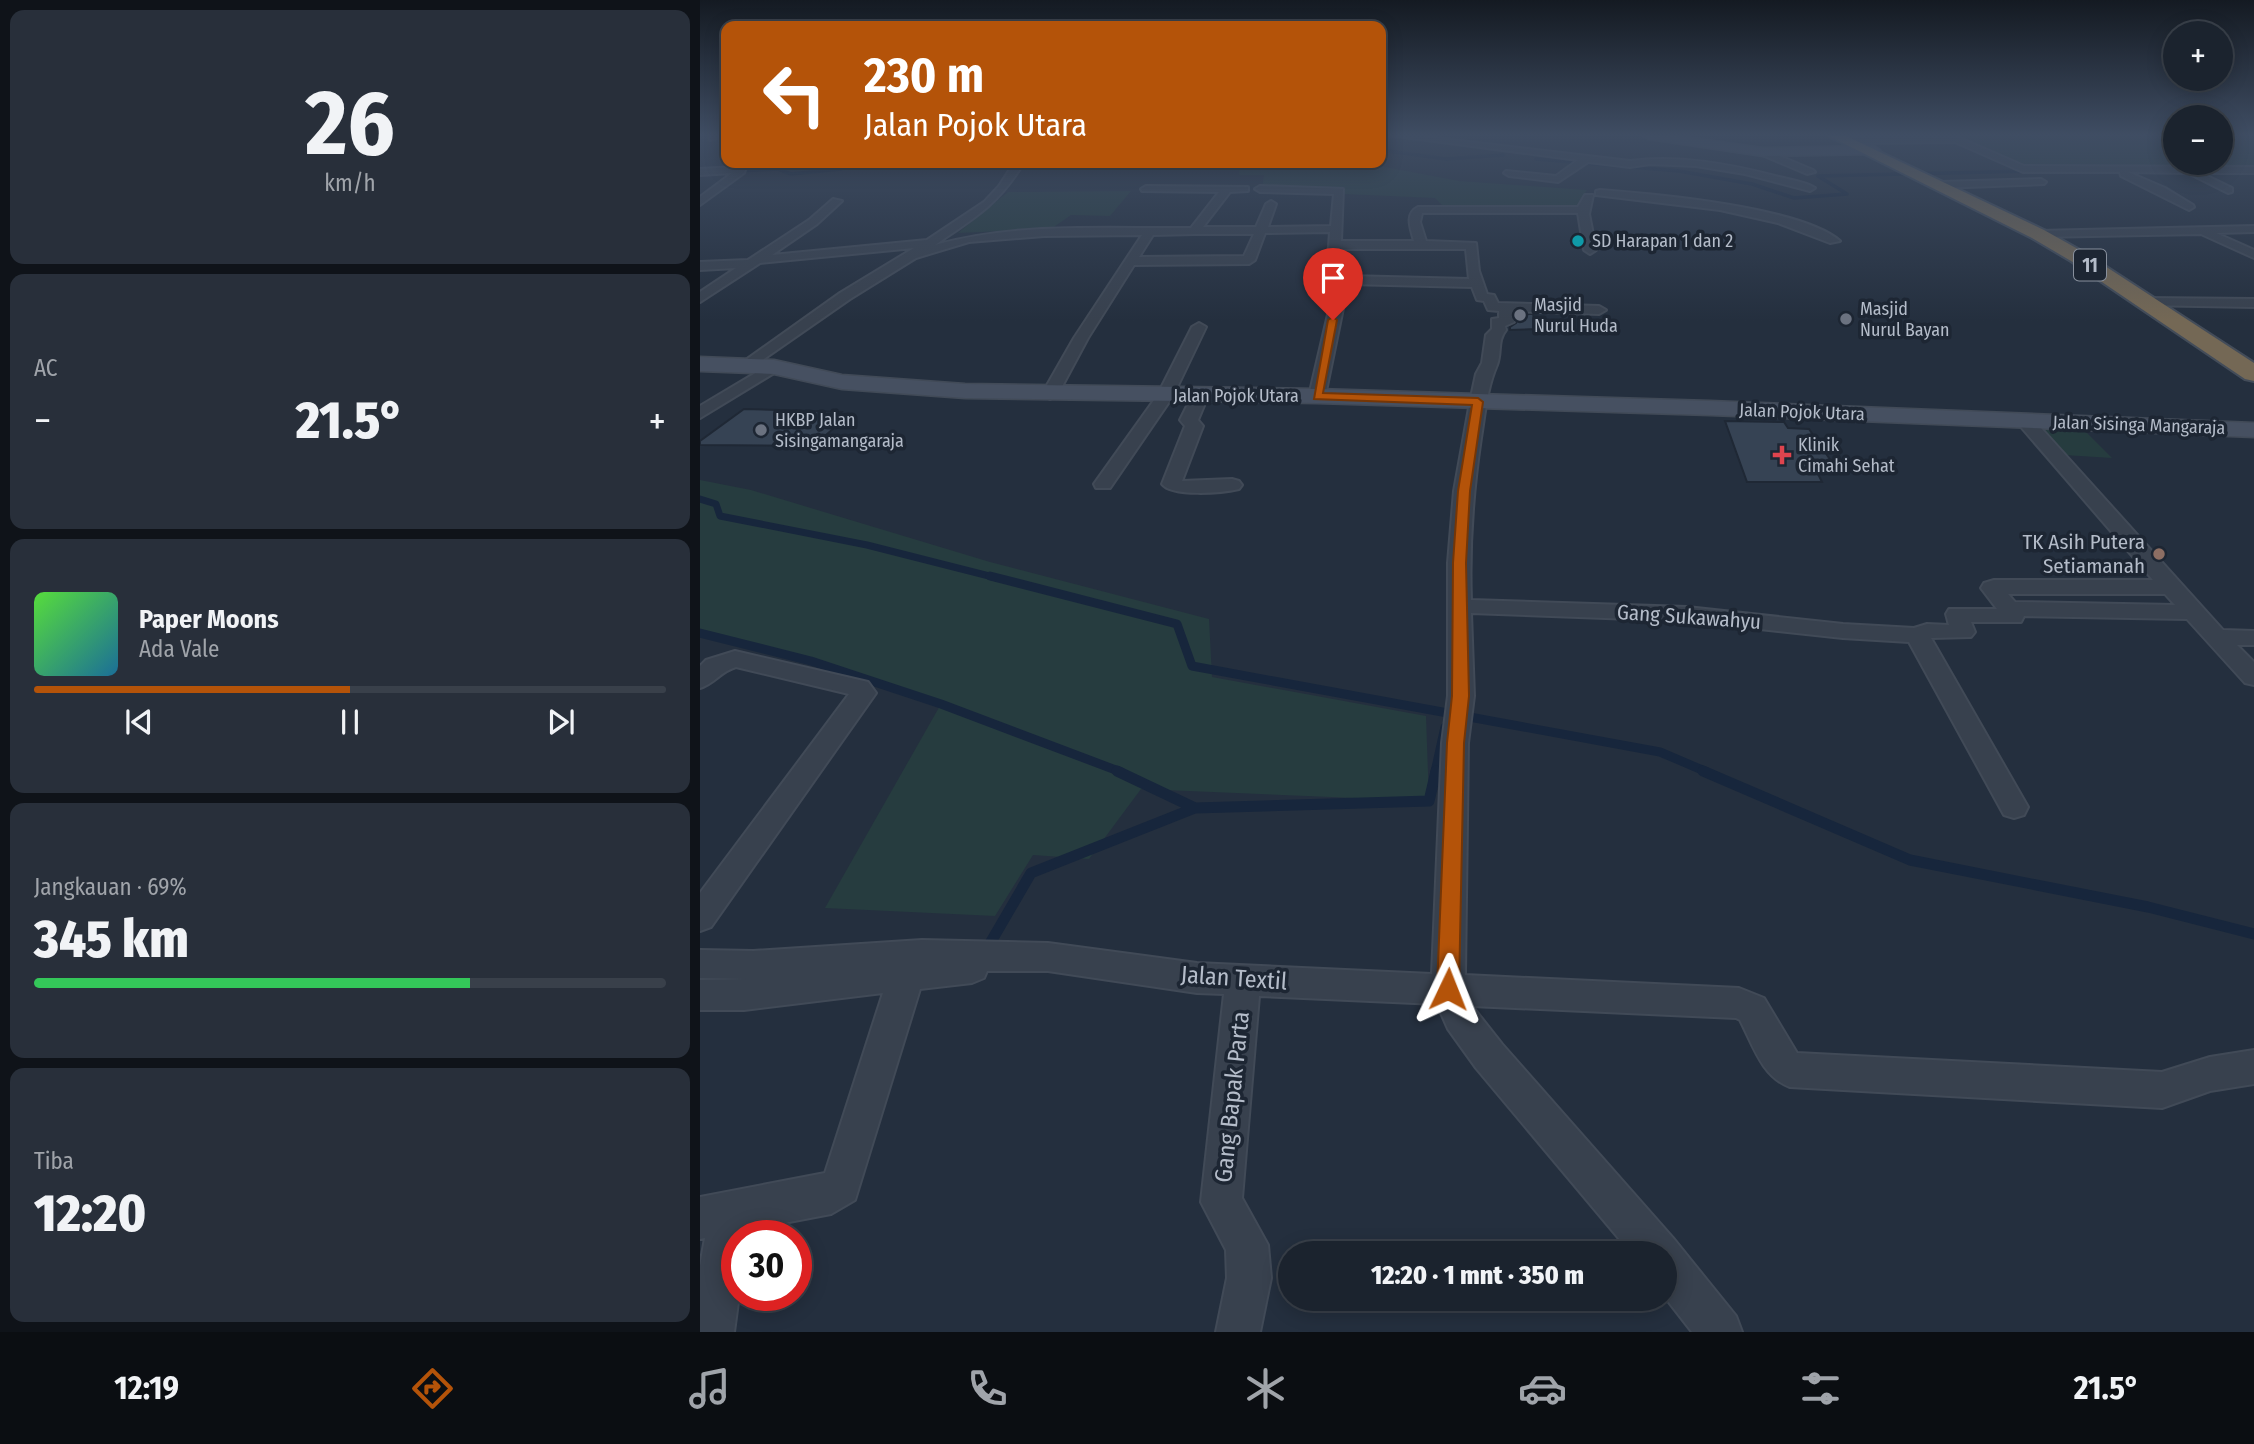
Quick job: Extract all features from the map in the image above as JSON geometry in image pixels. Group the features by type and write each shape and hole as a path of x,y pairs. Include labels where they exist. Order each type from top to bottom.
{"highway":[{"name":"11","path":"1964,197 2038,234 2254,374"}],"main road":[{"name":"Jalan Pojok Utara","path":"700,364 774,367 873,386 1050,394 1317,396 2025,421"},
{"name":"Jalan Sisinga Mangaraja","path":"2025,421 2254,430"}],"street":[{"path":"748,365 845,296 916,254 994,197"},
{"path":"1194,231 1221,197"},
{"path":"1317,396 1342,280 1334,261 1339,197"},
{"path":"1590,197 1584,200 1581,210 1590,232 1590,250"},
{"path":"1643,197 1708,205 1807,228 1834,241"},
{"path":"2171,197 2189,207"},
{"path":"700,298 813,222 837,201"},
{"path":"1132,261 1251,259 1250,246 1262,230 1271,204"},
{"path":"1421,245 1414,222 1418,210 1581,210"},
{"path":"916,254 968,239 1072,231 1148,241 1194,231 1338,226"},
{"path":"2038,234 2254,229"},
{"path":"2200,230 2254,254"},
{"path":"1050,394 1081,338 1148,241"},
{"path":"700,266 930,243"},
{"path":"1336,245 1474,245 1473,270 1482,297 1489,298 1493,307 1599,310"},
{"path":"1195,261 1204,246"},
{"path":"1342,280 1477,283"},
{"path":"2146,302 2254,303"},
{"path":"1505,307 1507,322 1497,322 1499,330 1493,335 1490,363 1484,374 1464,491 1460,606 1461,696 1455,743 1448,989 1460,1018 1489,1056 1648,1241"},
{"path":"1103,484 1165,396 1199,327"},
{"path":"700,413 774,367"},
{"path":"1200,396 1189,420 1194,426 1171,484 1177,487 1232,485"},
{"path":"2025,421 2193,612 2254,677"},
{"path":"2171,587 1992,588 2008,609 2193,612"},
{"name":"Gang Sukawahyu","path":"1460,606 1687,614 1843,631 1916,635 1927,631 1963,632 1957,614 2013,617 2008,609"},
{"path":"1916,635 2014,807"},
{"path":"2216,637 2254,638"},
{"path":"700,680 715,665 735,659 859,688 863,693 700,918"},
{"path":"700,964 753,965 922,954 1021,958"},
{"name":"Jalan Textil","path":"1021,958 1048,957 1197,978 1739,1003 1752,1009 1783,1063 1790,1070 2162,1090 2210,1074 2254,1068"},
{"path":"700,995 744,995 982,967 1021,958"},
{"path":"712,1332 715,1215 831,1194 841,1186 908,975"},
{"name":"Gang Bapak Parta","path":"1238,1332 1249,1278 1247,1245 1221,1202 1243,979"},
{"path":"1677,1277 1720,1332"}],"green space":[{"path":"1002,197 1126,197 1110,216 1071,215 1051,229 958,233"},
{"path":"1416,197 1582,197 1575,208 1444,207 1435,198"},
{"path":"2037,424 2080,426 2112,458 2064,455"},
{"path":"700,480 751,490 990,562 1209,619 1212,677 1426,716 1429,801 1141,789 1089,859 1033,855 995,916 825,908 941,704 811,661 700,633"}],"building":[{"path":"1515,314 1533,314 1536,329 1510,330 1516,323"},
{"name":"HKBP Jalan Sisingamangaraja","path":"744,409 841,412 834,417 847,417 813,446 700,445 700,441"},
{"name":"Klinik Cimahi Sehat","path":"1725,421 1784,422 1788,428 1809,429 1838,471 1817,472 1822,482 1747,482"}],"waterway":[{"path":"1791,197 1805,197"},
{"path":"700,499 716,504 720,516 867,545 997,578"},
{"path":"990,576 1177,624 1192,666 1660,752 1707,772"},
{"path":"700,633 811,661 941,704 1121,772"},
{"path":"1435,772 1445,727"},
{"path":"1117,771 1195,808"},
{"path":"1195,808 1429,801 1436,771"},
{"path":"1703,771 1910,860 2148,907 2254,934"},
{"path":"985,952 1031,873 1195,808"}],"place":[{"name":"SD Harapan 1 dan 2","path":"1578,241"},
{"name":"Masjid Nurul Huda","path":"1520,315"},
{"name":"Masjid Nurul Bayan","path":"1846,319"},
{"name":"HKBP Jalan Sisingamangaraja","path":"761,430"},
{"name":"Klinik Cimahi Sehat","path":"1782,455"},
{"name":"TK Asih Putera Setiamanah","path":"2159,554"}],"route":[{"path":"1333,320 1317,396 1478,402 1464,491 1460,563 1461,696 1455,743 1448,989"}]}
